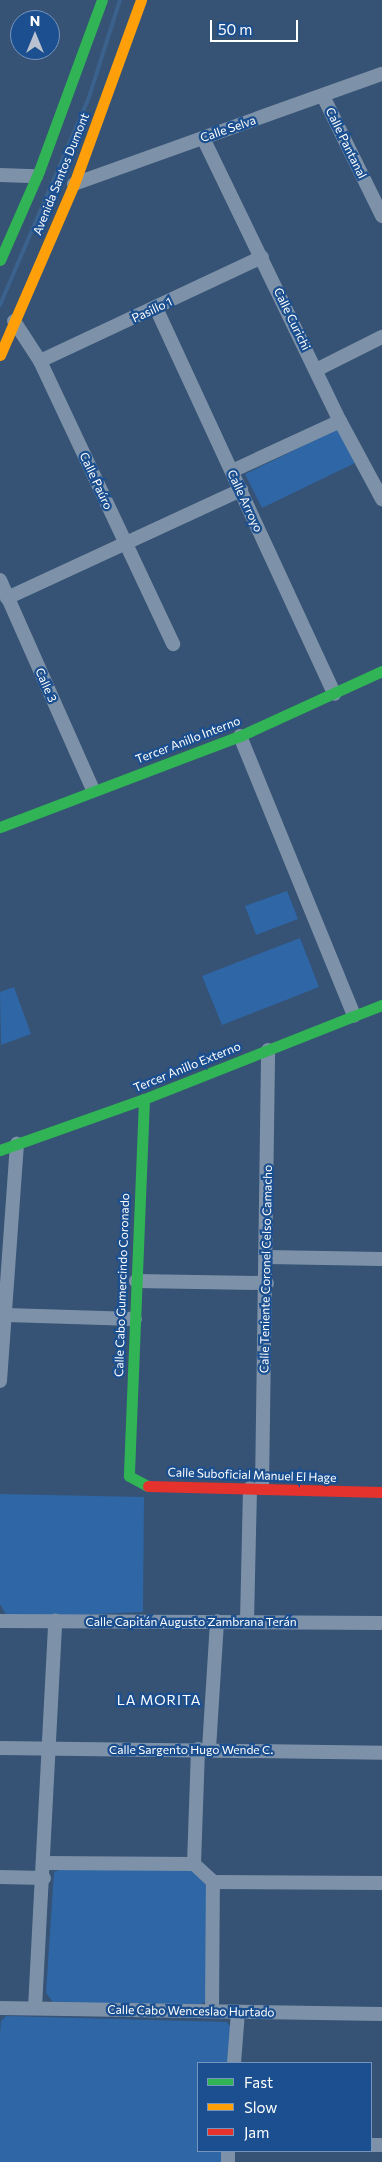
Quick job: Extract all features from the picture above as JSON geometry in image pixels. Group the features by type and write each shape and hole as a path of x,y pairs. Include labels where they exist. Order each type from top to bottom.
{"street":[{"name":"Avenida Santos Dumont","path":"0,260 36,176 102,0"},
{"name":"Avenida Santos Dumont","path":"0,355 3,343 74,184 141,0"},
{"name":"Calle Selva","path":"74,184 382,74"},
{"name":"Calle Pantanal","path":"323,96 382,216"},
{"name":"Calle Curichi","path":"202,138 262,256 340,421 382,499"},
{"path":"0,175 36,176"},
{"name":"Pasillo 1","path":"40,361 156,308 262,256"},
{"name":"Calle Arroyo","path":"156,308 334,694"},
{"name":"Calle Paúro","path":"14,321 40,361 173,644"},
{"path":"316,370 382,338"},
{"path":"232,471 340,421"},
{"path":"7,598 126,545 241,490"},
{"name":"Calle 3","path":"0,580 94,790"},
{"name":"Tercer Anillo Interno","path":"0,827 240,736 382,671"},
{"path":"240,736 354,1016"},
{"name":"Tercer Anillo Externo","path":"0,1150 144,1100 382,1005"},
{"name":"Calle Teniente Coronel Celso Camacho","path":"247,1621 267,1283 268,1050"},
{"name":"Calle Cabo Gumercindo Coronado","path":"128,1471 144,1100"},
{"path":"0,1381 6,1315 16,1144"},
{"path":"267,1257 382,1259"},
{"path":"136,1281 267,1283"},
{"path":"6,1315 135,1319"},
{"name":"Calle Suboficial Manuel El Hage","path":"128,1471 132,1481 143,1486 382,1492"},
{"name":"Calle Capitán Augusto Zambrana Terán","path":"0,1621 382,1623"},
{"path":"35,2008 44,1878 47,1749 56,1621"},
{"path":"194,1864 217,1621"},
{"name":"Calle Sargento Hugo Wende C.","path":"0,1748 382,1752"},
{"path":"44,1863 194,1864 213,1882 382,1883"},
{"path":"0,1877 44,1878"},
{"path":"212,2011 213,1882"},
{"name":"Calle Cabo Wenceslao Hurtado","path":"0,2008 382,2014"},
{"path":"234,2062 238,2012"}],"shaded area":[{"path":"338,429 355,463 262,508 245,474"},
{"path":"287,891 298,919 256,935 245,906"},
{"path":"300,938 319,987 222,1025 202,976"},
{"path":"14,987 31,1034 1,1045 0,992"},
{"path":"0,1494 144,1497 143,1612 8,1618 0,1604"},
{"path":"64,1868 192,1869 209,1885 207,2001 195,2007 53,2002 46,1993 54,1872"},
{"path":"6,2016 227,2022 231,2028 229,2062 197,2062 197,2152 224,2152 223,2162 0,2162 1,2021"}],"waterway":[{"path":"0,305 89,97 120,0"}],"traffic: fast":[{"path":"0,260 39,171 102,0"},
{"path":"0,827 240,736 382,671"},
{"path":"0,1150 144,1099 382,1005"},
{"path":"144,1099 129,1476 148,1486"}],"traffic: slow":[{"path":"0,355 74,184 141,0"}],"traffic: jam":[{"path":"148,1486 382,1492"}],"district":[{"name":"LA MORITA","path":"159,1700"}]}
